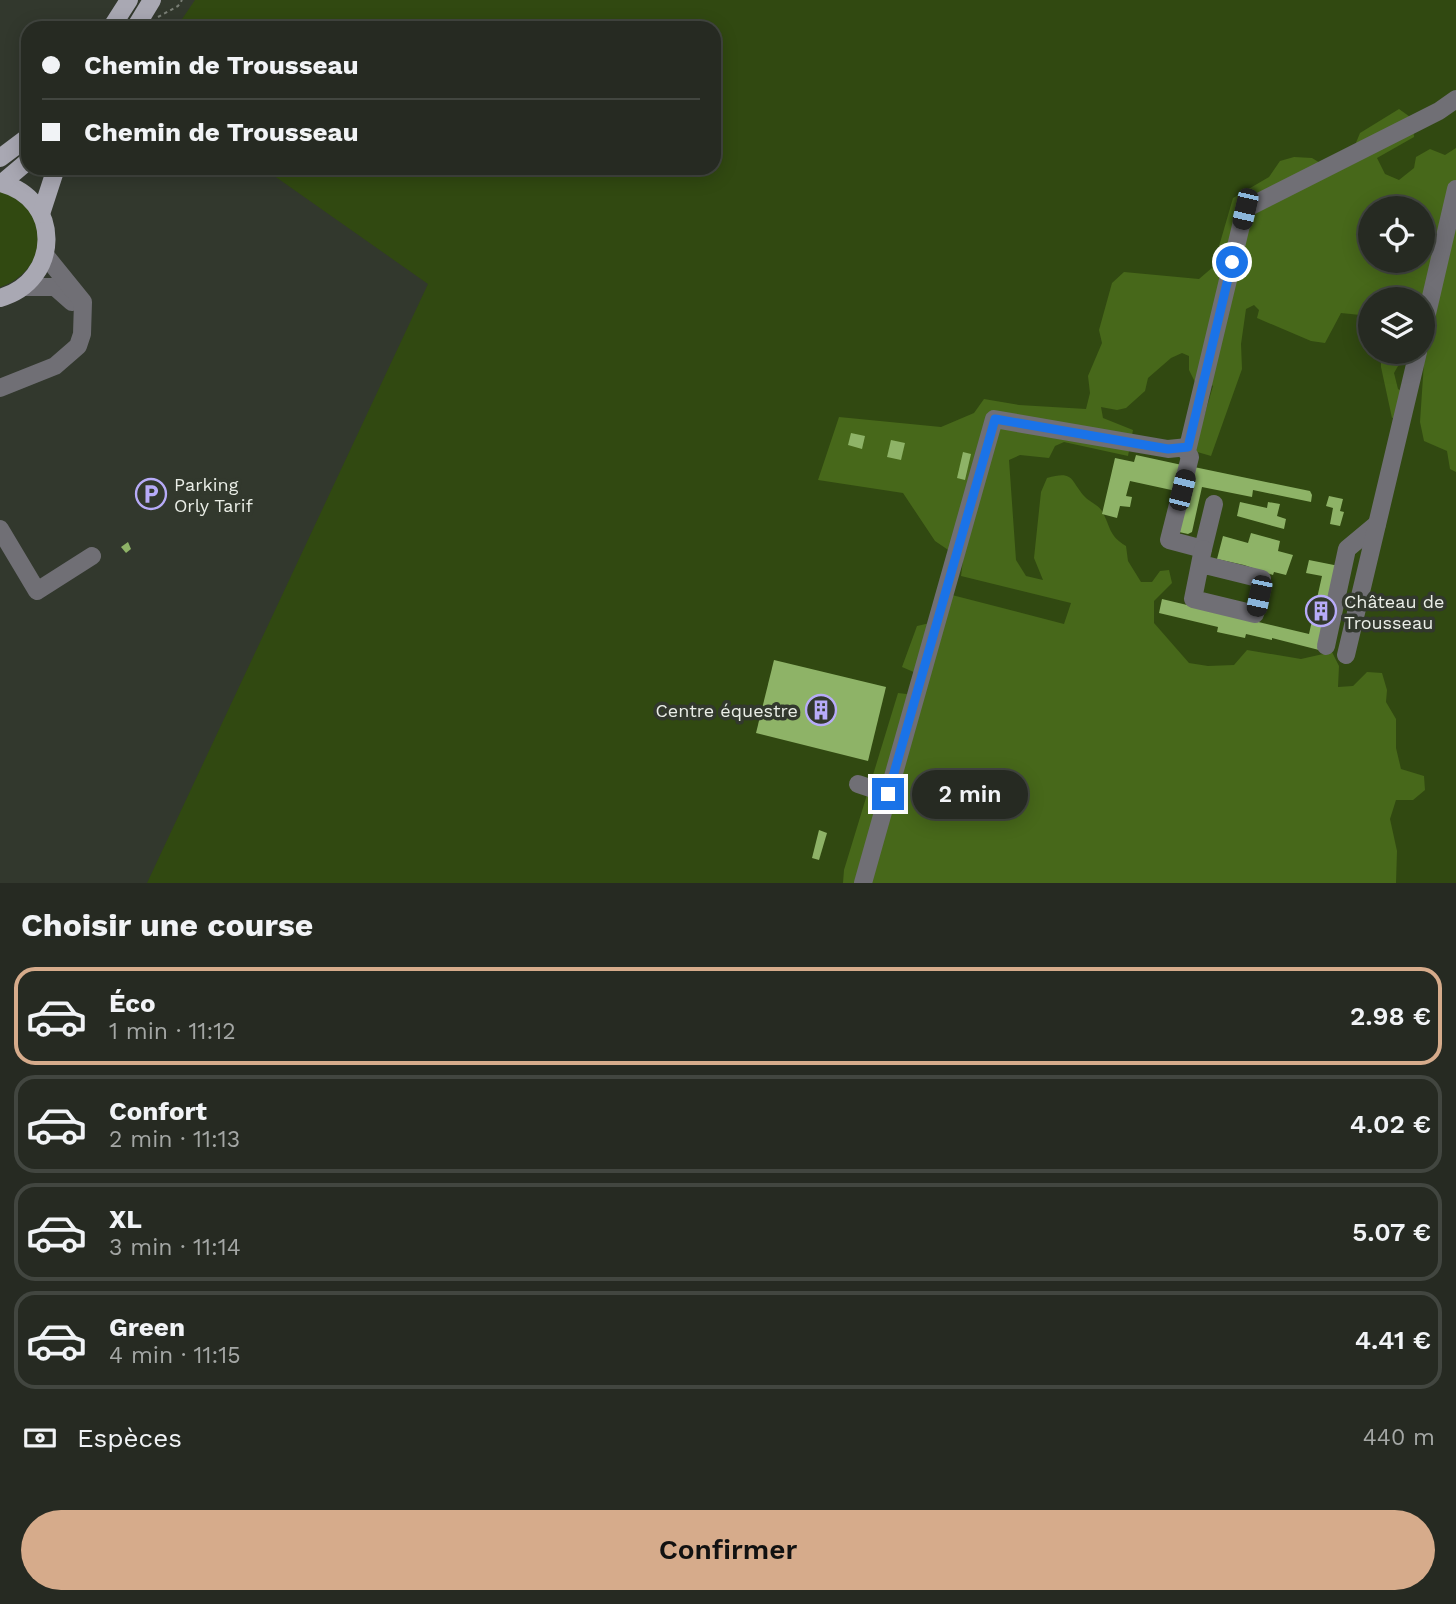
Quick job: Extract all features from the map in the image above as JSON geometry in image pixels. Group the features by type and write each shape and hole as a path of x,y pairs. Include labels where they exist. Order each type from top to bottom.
{"main road":[{"path":"116,21 129,0"},
{"path":"139,21 152,0"},
{"path":"0,158 21,142"},
{"path":"1,183 21,167"},
{"path":"41,214 54,175"},
{"path":"0,298 25,286 38,273 45,256 47,241 41,214 31,200 18,189 1,183"}],"street":[{"path":"863,883 995,419 1168,449 1188,447 1245,209 1439,111 1456,99"},
{"path":"1433,287 1456,190"},
{"path":"0,388 55,366 78,346 82,334 83,302 45,256"},
{"path":"25,286 55,287 83,316"},
{"path":"1346,655 1415,364"},
{"path":"1184,447 1190,457 1170,540 1202,556 1214,505"},
{"path":"1326,646 1347,549 1377,524"},
{"path":"0,529 37,591 92,556"},
{"path":"858,785 888,794"}],"path":[{"path":"178,6 183,0"}],"green space":[{"path":"195,0 1456,0 1456,883 147,883 428,284 273,175 721,175 721,21 181,21"},
{"path":"1399,109 1413,119 1414,137 1377,158 1385,174 1399,180 1414,168 1416,157 1430,149 1445,155 1456,148 1456,472 1450,469 1447,451 1424,441 1420,422 1424,364 1435,364 1435,287 1358,287 1358,315 1341,313 1325,343 1311,341 1257,318 1259,310 1254,305 1246,309 1241,344 1242,369 1211,456 1194,451 1213,386 1207,382 1195,382 1189,370 1189,356 1182,353 1171,358 1148,378 1145,391 1126,408 1117,410 1101,407 1103,418 1133,430 1128,456 1064,442 1055,446 1049,458 1020,455 1009,460 1016,560 1026,576 1043,580 1034,558 1041,492 1047,478 1067,476 1085,497 1102,511 1113,534 1126,546 1128,561 1141,582 1152,582 1160,571 1169,570 1172,583 1154,601 1154,623 1189,663 1208,666 1234,665 1247,650 1301,659 1332,652 1339,666 1338,687 1353,686 1367,672 1382,673 1387,690 1386,702 1396,719 1396,748 1401,769 1424,776 1425,790 1413,800 1396,800 1390,819 1397,851 1396,883 843,883 844,870 898,693 915,695 923,676 902,667 917,626 930,623 952,595 1064,624 1071,603 961,576 963,560 935,541 903,493 818,480 839,417 941,427 974,413 984,399 1019,405 1086,409 1090,393 1088,376 1102,343 1099,330 1112,283 1124,272 1199,279 1213,267 1233,198 1269,177 1280,161 1294,157 1312,158 1330,169 1353,150 1360,133"},
{"path":"0,190 32,212 40,234 39,246 29,267 11,283 0,287"},
{"path":"1381,364 1399,364 1394,373 1398,389 1408,395 1405,415 1392,418"}],"building":[{"path":"851,433 865,436 862,449 848,445"},
{"path":"891,440 905,443 901,460 887,457"},
{"path":"963,452 971,454 965,480 957,478"},
{"path":"1136,455 1182,465 1176,491 1130,481 1126,496 1132,497 1130,507 1120,506 1117,518 1102,514 1115,458 1134,462"},
{"path":"1194,467 1310,491 1311,502 1253,490 1252,497 1202,487 1192,532 1179,532"},
{"path":"1329,496 1343,499 1340,511 1344,512 1340,526 1330,524 1333,508 1326,506"},
{"path":"1240,502 1267,508 1268,502 1280,504 1277,516 1286,519 1284,529 1237,516"},
{"path":"1251,533 1280,541 1278,551 1293,555 1286,575 1274,572 1273,575 1217,559 1223,536 1248,543"},
{"path":"128,542 131,549 126,553 121,547"},
{"path":"1309,560 1339,566 1319,650 1272,638 1246,634 1245,638 1217,632 1218,627 1159,613 1162,599 1309,634 1322,576 1306,573"},
{"name":"Centre équestre","path":"774,660 886,687 868,761 756,733"},
{"path":"819,830 827,833 819,860 812,858"}],"place":[{"name":"Parking Orly Tarif","path":"151,494"},
{"name":"Château de Trousseau","path":"1321,611"},
{"name":"Centre équestre","path":"821,710"}],"route":[{"path":"888,794 995,419 1168,449 1188,447 1232,262"}]}
